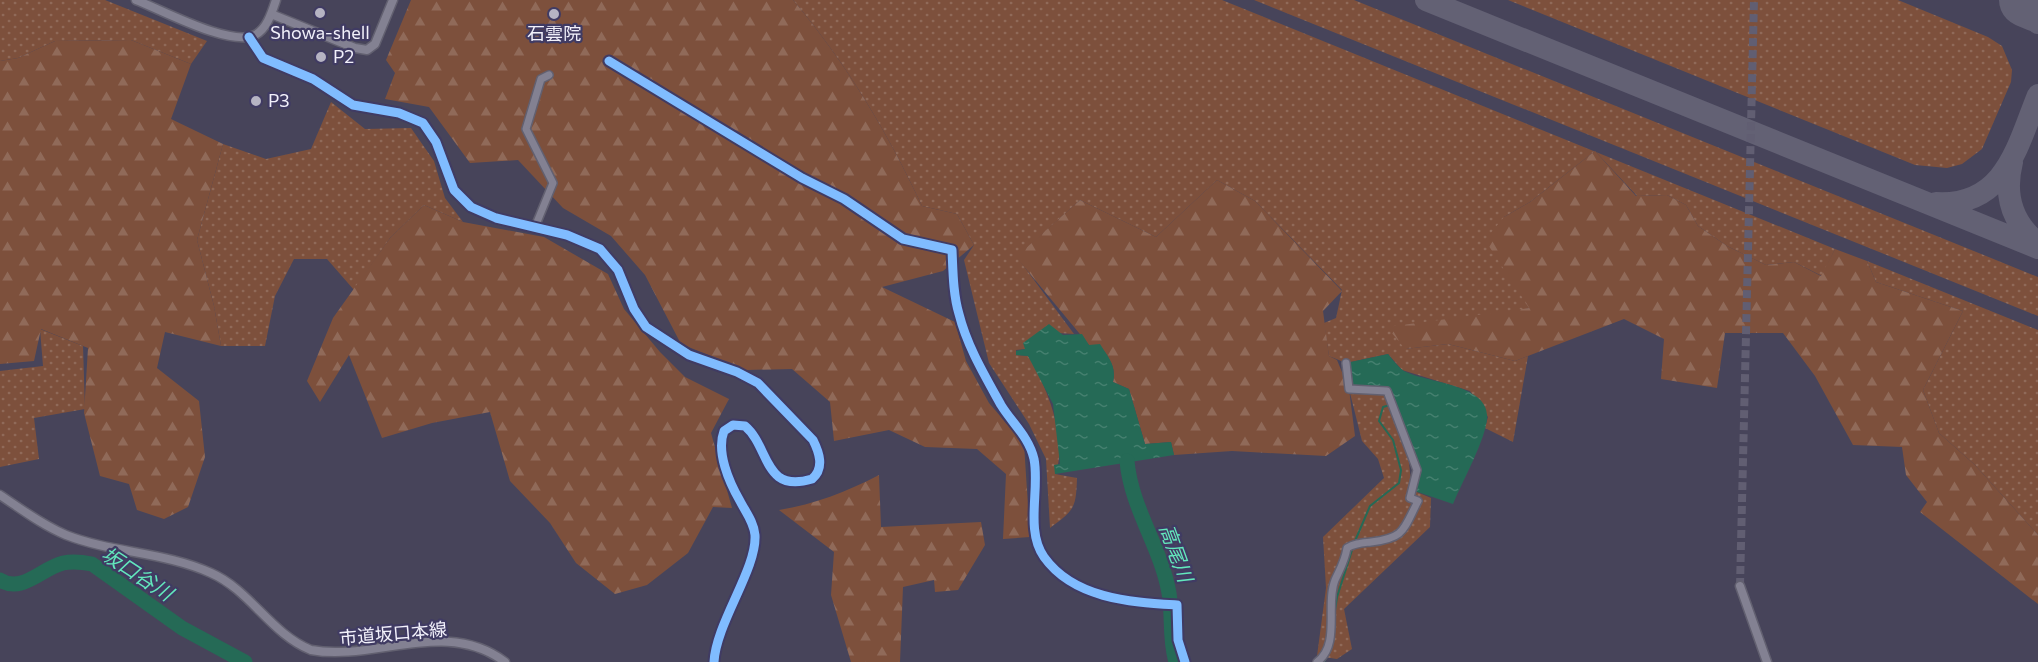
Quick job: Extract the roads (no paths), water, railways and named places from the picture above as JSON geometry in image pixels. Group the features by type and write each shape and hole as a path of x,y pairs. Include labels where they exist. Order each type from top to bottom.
{"street":[{"path":"136,0 225,36 249,37 260,31 271,14 276,0"},
{"path":"271,14 355,48 367,50 375,44 393,0"},
{"path":"249,37 264,58 313,79 352,105 399,112 423,123 430,131 449,179 461,200 481,213 581,240 600,249 618,270 634,309 646,327 677,349 700,360 737,372 758,383 804,428 819,451 820,462 817,475 805,481 786,480 767,466 755,438 745,426 733,425 724,431 721,443 727,470 755,534 749,560 724,626 714,662"},
{"path":"609,61 802,178 844,199 903,239 952,250 955,290 963,325 984,375 1005,411 1027,439 1034,460 1037,541 1044,557 1059,572 1088,591 1113,598 1177,605 1178,640 1185,662"},
{"path":"535,227 553,183 526,129 541,79 549,75"},
{"path":"1317,662 1327,650 1335,580 1342,568 1347,548 1353,544 1393,540 1402,531 1418,501 1410,498 1417,470 1387,391 1349,389 1346,363"},
{"name":"市道坂口本線","path":"0,495 41,523 66,535 183,563 212,573 238,591 289,638 311,650 334,656 358,656 444,644 476,646 505,662"},
{"path":"1740,586 1767,662"}],"water":[{"path":"1049,324 1063,335 1082,334 1089,345 1100,344 1113,366 1113,382 1129,389 1145,444 1171,442 1174,455 1055,474 1054,465 1060,464 1053,404 1028,356 1016,355 1016,351 1025,349 1023,343"},
{"path":"1388,354 1404,371 1468,391 1485,407 1487,418 1483,437 1453,504 1412,490 1417,470 1387,391 1349,389 1346,363"}],"waterway":[{"path":"1355,541 1370,506 1399,483 1401,470 1393,440 1379,421 1383,407 1390,405"},
{"name":"高尾川","path":"1127,461 1134,495 1165,576 1169,593 1176,662"},
{"path":"1334,617 1337,597 1353,547"},
{"name":"坂口谷川","path":"0,580 16,584 32,579 63,563 92,564 182,628 245,662"},
{"path":"1324,662 1330,649"}],"tunnel":[{"path":"1740,586 1754,0"}],"place":[{"name":"Showa-shell","path":"320,13"},
{"name":"石雲院","path":"554,14"},
{"name":"P2","path":"321,57"},
{"name":"P3","path":"256,101"}]}
